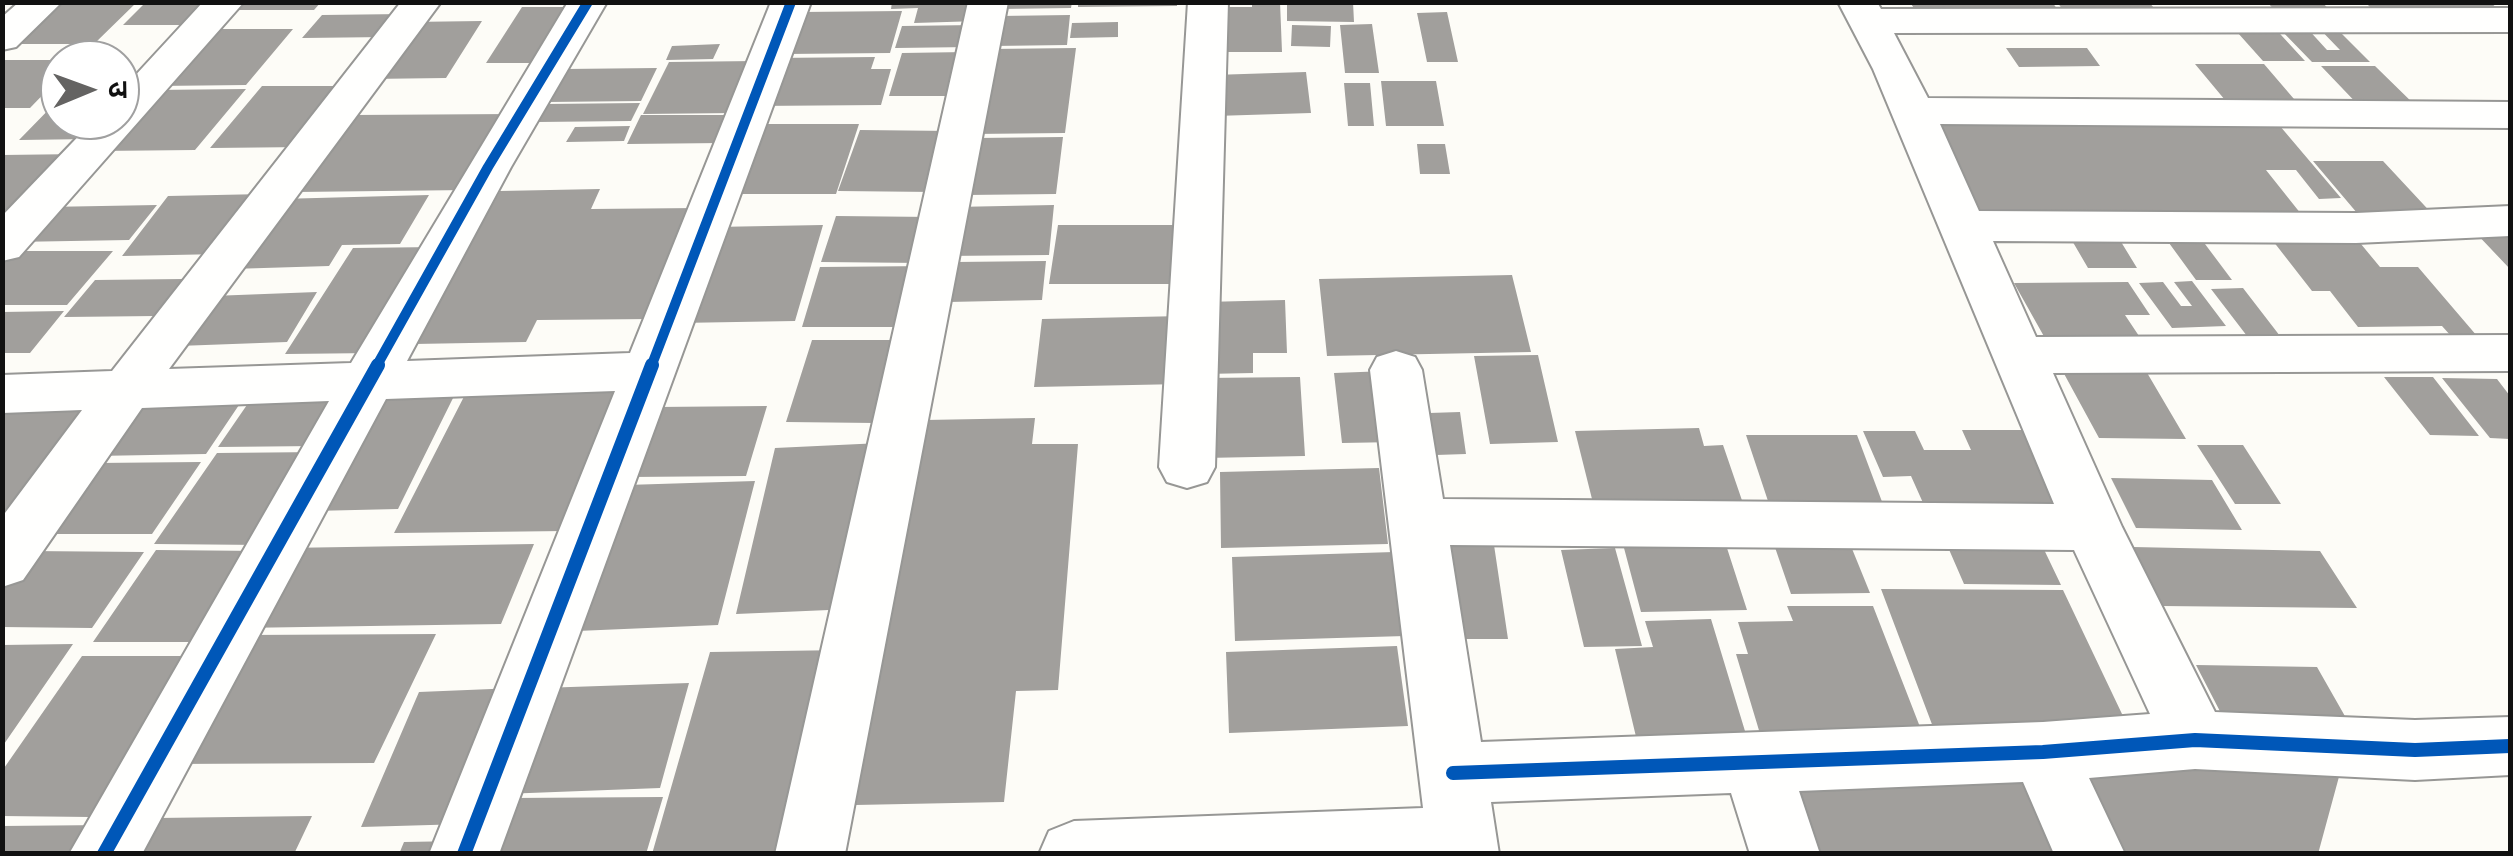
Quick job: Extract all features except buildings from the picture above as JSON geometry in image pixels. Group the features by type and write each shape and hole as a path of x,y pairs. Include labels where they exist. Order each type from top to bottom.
{"street":[{"path":"2,38 42,2"},
{"path":"140,96 225,2"},
{"path":"2,563 202,285 422,2"},
{"path":"104,854 368,379 588,2"},
{"path":"464,854 791,2"},
{"path":"810,854 988,2"},
{"path":"1187,467 1208,2"},
{"path":"2194,740 2093,527 1965,226 1862,12 2510,20"},
{"path":"1911,111 2510,116"},
{"path":"2,246 100,140"},
{"path":"1965,226 2356,228 2510,221"},
{"path":"2020,356 2510,353"},
{"path":"1396,370 1460,822"},
{"path":"2,394 650,372"},
{"path":"1418,522 2093,527"},
{"path":"1074,854 1460,822 1755,760 2043,752 2194,740 2414,750 2510,746"},
{"path":"2043,752 2090,854"},
{"path":"1755,760 1785,854"}],"cycle path":[{"path":"104,854 488,167 588,2"},
{"path":"464,854 791,2"},
{"path":"1453,773 2043,752 2195,740 2415,750 2510,746"}]}
